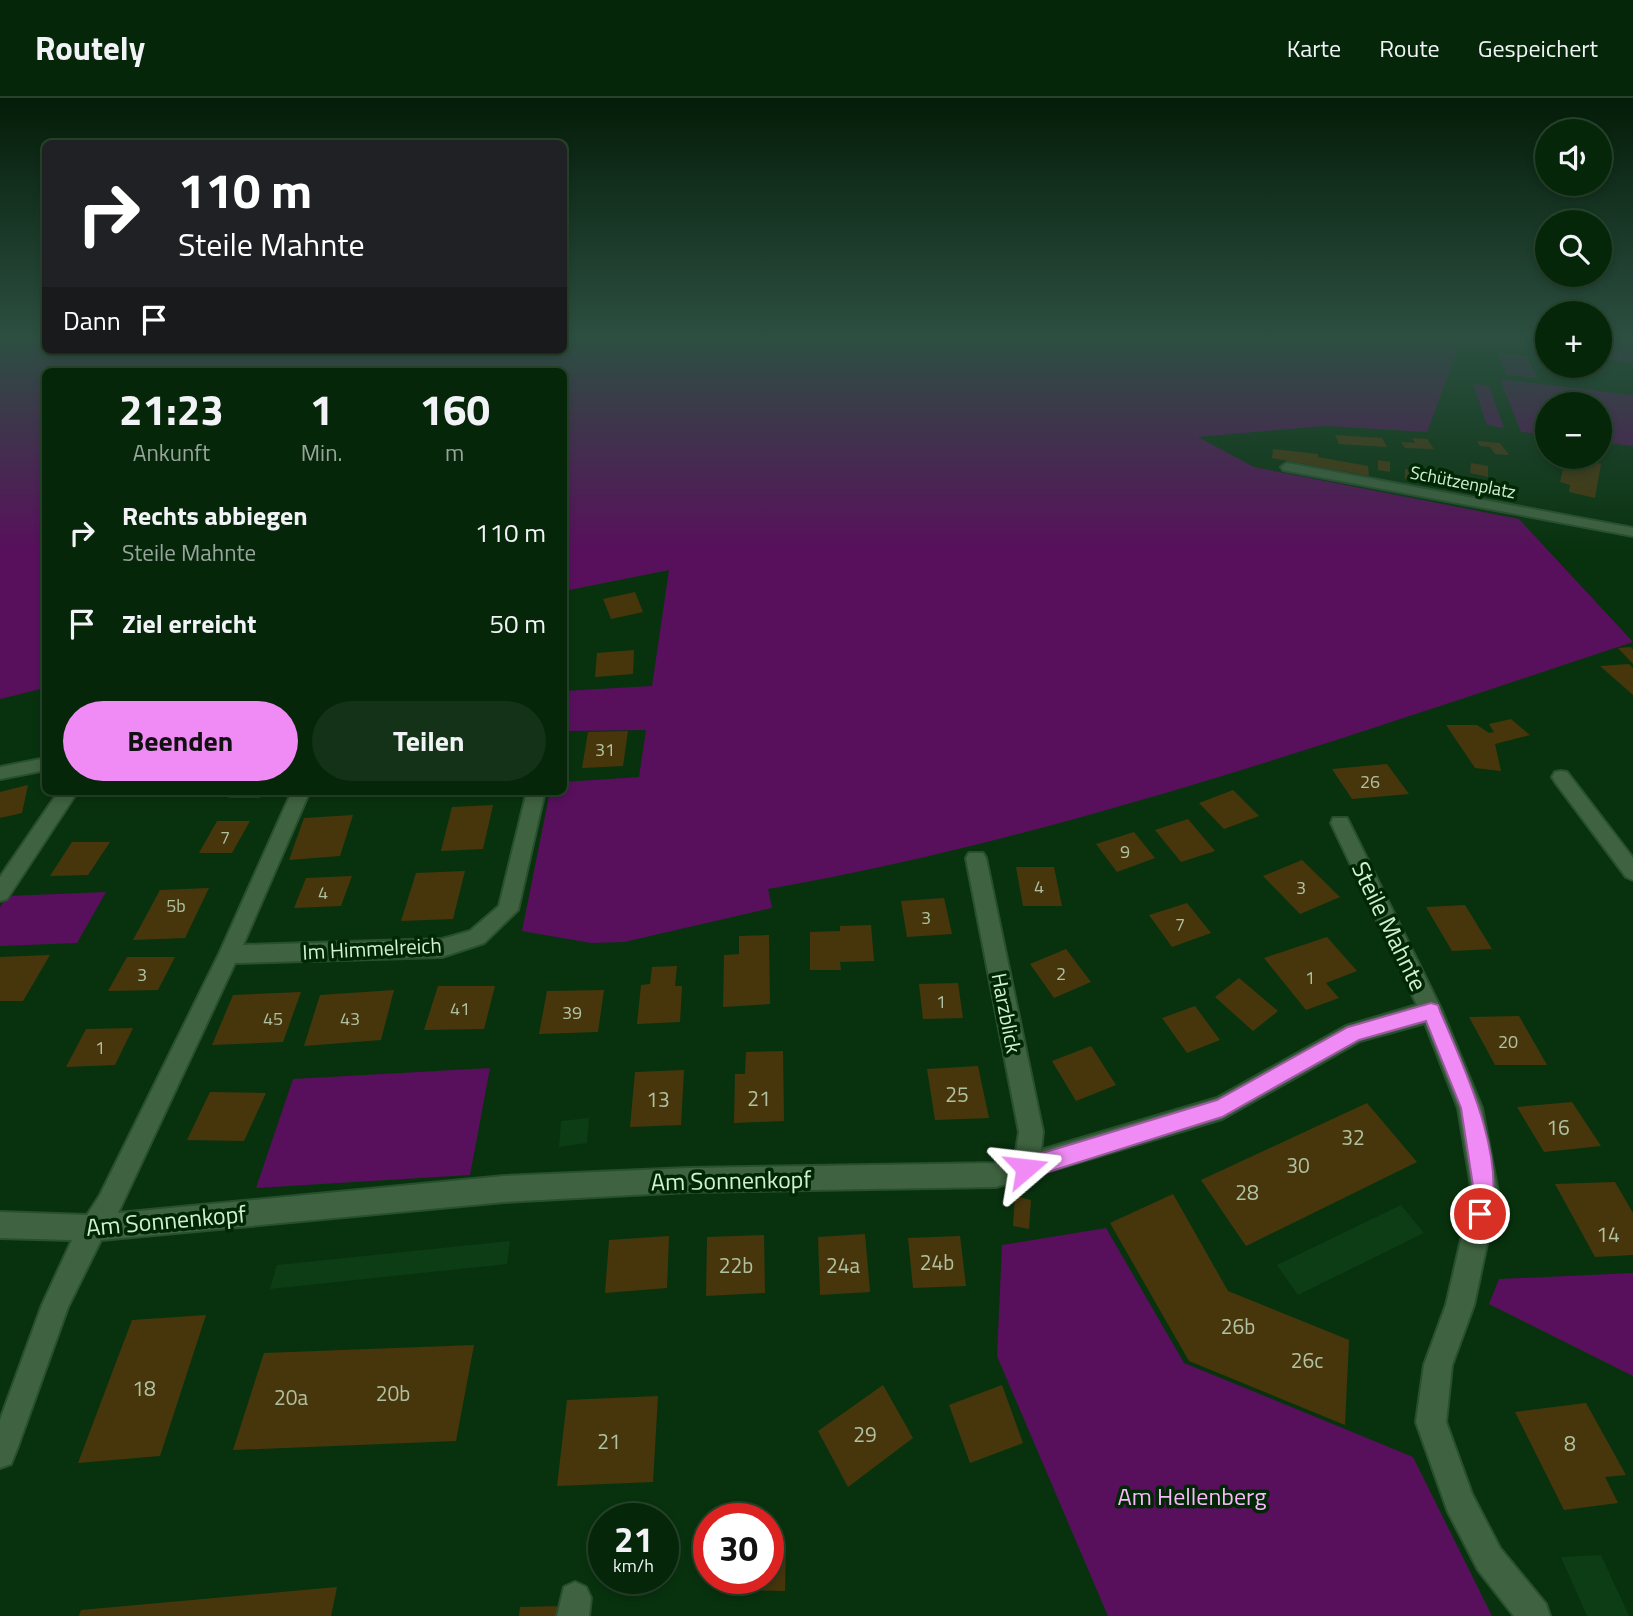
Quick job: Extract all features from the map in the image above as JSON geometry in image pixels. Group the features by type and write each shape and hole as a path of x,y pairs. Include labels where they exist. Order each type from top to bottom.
{"street":[{"name":"Schützenplatz","path":"1287,467 1633,532"},
{"path":"0,773 42,765"},
{"path":"1561,777 1633,872"},
{"path":"0,893 66,795"},
{"path":"0,1453 32,1379 43,1336 92,1228 109,1204 229,954 299,795"},
{"name":"Im Himmelreich","path":"229,954 442,948 477,937 508,910 535,795"},
{"name":"Steile Mahnte","path":"1340,823 1431,1011 1471,1108 1485,1192 1460,1305 1438,1365 1431,1422 1459,1501 1489,1559 1534,1616"},
{"name":"Harzblick","path":"976,858 1031,1132 1026,1168"},
{"name":"Am Sonnenkopf","path":"0,1226 92,1228 504,1189 688,1180 996,1175 1222,1108 1354,1033 1431,1011"}],"shaded area":[{"path":"589,1118 587,1143 559,1147 561,1121"},
{"path":"1401,1205 1424,1233 1298,1295 1277,1265"},
{"path":"510,1241 507,1264 270,1289 277,1265"},
{"path":"1601,1555 1629,1616 1587,1616 1561,1557"}],"green space":[{"path":"0,409 42,409 42,689 0,699"},
{"path":"567,409 1436,409 1427,432 1325,426 1198,437 1254,467 1519,519 1633,642 1312,748 1097,813 988,842 768,889 772,908 624,942 591,943 522,931 549,795 567,795 567,782 639,777 646,730 567,731 567,691 652,686 669,570 567,590"},
{"path":"1481,409 1497,409 1504,428 1487,425"},
{"path":"1512,409 1535,409 1535,434 1521,432"},
{"path":"1612,409 1633,409 1633,446 1612,443"},
{"path":"106,892 77,943 0,946 0,907 7,896"},
{"path":"490,1068 470,1175 256,1188 293,1079"},
{"name":"Am Hellenberg","path":"1106,1228 1184,1363 1413,1457 1492,1616 1108,1616 997,1356 1002,1245"},
{"path":"1633,1273 1633,1376 1489,1304 1499,1279"}],"building":[{"path":"1335,435 1382,438 1387,447 1339,444"},
{"path":"1412,438 1427,439 1434,449 1405,448 1401,442 1415,443"},
{"path":"1477,441 1500,443 1509,455 1495,454 1490,447 1480,446"},
{"path":"1273,449 1318,454 1318,457 1368,466 1369,476 1272,458"},
{"path":"1378,460 1390,462 1390,472 1378,470"},
{"path":"1471,463 1488,466 1488,477 1470,473"},
{"path":"1405,469 1434,474 1434,485 1405,479"},
{"path":"1563,469 1600,469 1595,498 1569,492 1570,485 1560,482"},
{"path":"1450,477 1475,481 1476,493 1451,488"},
{"path":"635,592 643,612 611,619 603,599"},
{"path":"1631,647 1633,650 1633,664 1618,648"},
{"path":"634,650 633,674 595,677 597,653"},
{"path":"1629,664 1633,668 1633,695 1600,666"},
{"path":"1511,719 1530,735 1495,744 1501,771 1475,768 1446,725 1477,725 1489,733 1494,732 1489,724"},
{"path":"628,731 623,766 582,768 588,732"},
{"path":"1387,764 1409,794 1352,799 1332,769"},
{"path":"28,785 22,813 0,818 0,792"},
{"path":"1233,790 1259,816 1224,829 1199,803"},
{"path":"230,795 261,795 260,798 228,798"},
{"path":"493,805 483,849 441,851 452,807"},
{"path":"353,815 340,856 289,860 304,818"},
{"path":"1188,819 1215,851 1181,862 1155,830"},
{"path":"217,821 250,821 232,853 199,853"},
{"path":"1134,832 1155,858 1117,872 1096,844"},
{"path":"72,842 110,842 88,875 50,876"},
{"path":"1302,860 1340,897 1300,914 1263,876"},
{"path":"1016,867 1054,867 1062,906 1023,906"},
{"path":"465,871 453,919 401,921 416,873"},
{"path":"352,876 341,906 294,908 306,878"},
{"path":"209,888 185,938 133,940 160,890"},
{"path":"944,898 952,934 907,937 901,901"},
{"path":"1187,903 1211,933 1172,947 1149,915"},
{"path":"1465,905 1492,949 1452,951 1426,907"},
{"path":"871,925 874,961 840,962 841,970 810,970 810,932 840,931 840,926"},
{"path":"769,935 770,1004 723,1007 724,955 739,954 739,936"},
{"path":"1327,937 1357,971 1326,983 1339,998 1306,1010 1264,958"},
{"path":"1066,949 1091,982 1054,998 1030,964"},
{"path":"50,955 23,1001 0,1001 0,957"},
{"path":"127,957 175,957 158,990 108,991"},
{"path":"677,966 675,986 682,986 680,1022 637,1024 641,985 650,984 652,967"},
{"path":"1239,978 1278,1011 1253,1031 1215,997"},
{"path":"958,983 963,1018 923,1019 919,984"},
{"path":"438,986 495,986 484,1029 424,1030"},
{"path":"394,990 381,1040 304,1046 320,995"},
{"path":"604,990 598,1032 539,1034 547,991"},
{"path":"301,992 283,1042 212,1045 233,995"},
{"path":"1195,1006 1220,1040 1187,1053 1162,1018"},
{"path":"1519,1016 1547,1065 1495,1065 1469,1017"},
{"path":"133,1028 115,1065 66,1067 86,1029"},
{"path":"1091,1046 1116,1085 1076,1101 1052,1061"},
{"path":"783,1051 784,1121 734,1123 735,1074 745,1074 746,1052"},
{"path":"978,1066 989,1118 935,1120 927,1069"},
{"path":"684,1070 681,1125 630,1127 635,1072"},
{"path":"210,1092 266,1093 244,1141 187,1140"},
{"path":"1572,1102 1601,1146 1544,1152 1517,1107"},
{"path":"1367,1103 1417,1162 1246,1246 1201,1180"},
{"path":"1615,1182 1633,1213 1633,1255 1595,1257 1555,1184"},
{"path":"1173,1194 1228,1291 1349,1340 1345,1425 1189,1361 1110,1223"},
{"path":"1015,1196 1031,1200 1029,1229 1013,1226"},
{"path":"865,1234 870,1292 820,1295 818,1237"},
{"path":"764,1235 765,1293 706,1296 707,1237"},
{"path":"669,1236 667,1288 605,1293 609,1240"},
{"path":"960,1236 966,1286 913,1288 908,1238"},
{"path":"206,1315 160,1456 78,1463 132,1320"},
{"path":"474,1345 456,1441 233,1450 264,1353"},
{"path":"883,1385 913,1438 848,1487 818,1431"},
{"path":"1002,1385 1023,1443 970,1463 949,1405"},
{"path":"658,1396 653,1482 557,1486 567,1400"},
{"path":"1586,1403 1626,1475 1605,1477 1618,1503 1564,1510 1515,1412"},
{"path":"784,1544 786,1544 785,1591"},
{"path":"337,1587 331,1616 79,1616 81,1610"},
{"path":"563,1606 561,1616 519,1616 520,1607"}],"route":[{"path":"1026,1168 1222,1108 1354,1033 1431,1011 1471,1108 1485,1192 1480,1214"}]}
